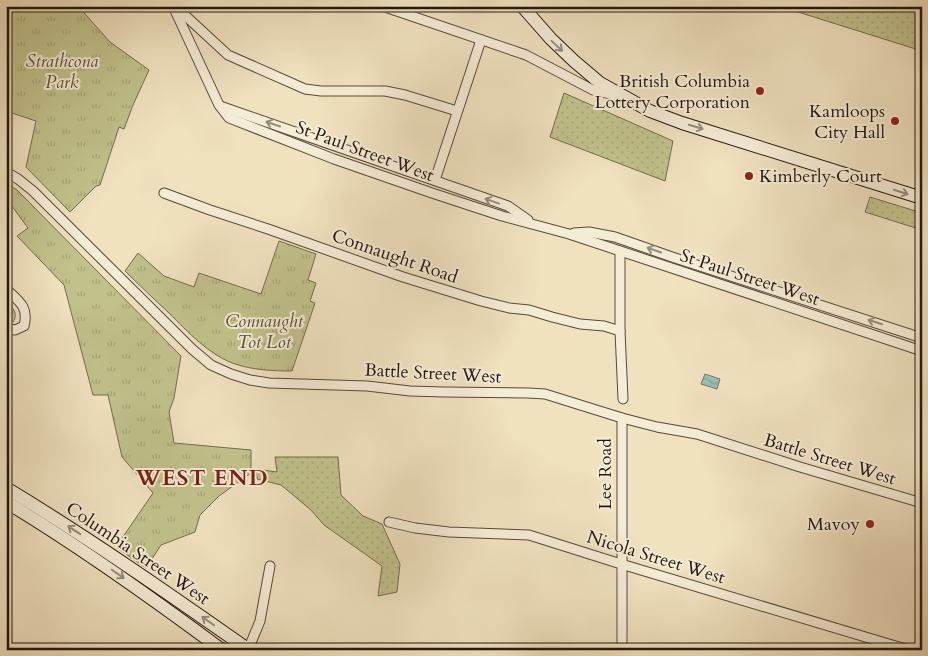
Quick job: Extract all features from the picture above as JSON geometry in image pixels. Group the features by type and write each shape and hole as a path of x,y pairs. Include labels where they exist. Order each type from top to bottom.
{"main road":[{"path":"523,7 551,40 600,83 650,111 682,123 922,198"},
{"name":"Columbia Street West","path":"6,488 113,555 248,650"},
{"name":"Columbia Street West","path":"6,502 48,527 106,566 222,650"}],"street":[{"name":"St Paul Street West","path":"174,6 219,105 230,118 334,159 432,193 502,216 569,234 922,351"},
{"path":"174,6 228,55 305,89 321,91 385,91 457,111"},
{"path":"382,6 526,55 594,90 626,98"},
{"path":"434,180 481,40"},
{"name":"St Paul Street West","path":"219,105 508,206 535,224"},
{"name":"Battle Street West","path":"6,172 33,191 192,349 211,364 231,374 269,383 366,386 410,391 545,394 622,418 697,434 922,503"},
{"name":"Connaught Road","path":"164,193 403,277 481,301 509,308 529,310 580,324 604,326 620,331"},
{"name":"St Paul Street West","path":"569,234 589,232 615,237 922,338"},
{"path":"620,251 620,331 623,399"},
{"path":"6,289 22,304 26,317 24,326 15,330 6,329"},
{"name":"Lee Road","path":"622,418 622,650"},
{"name":"Nicola Street West","path":"389,522 415,528 449,532 529,535 909,650"},
{"path":"248,650 260,621 270,566"}],"green space":[{"name":"Strathcona Park","path":"6,6 78,6 110,42 149,70 124,129 119,127 100,185 96,186 70,212 26,167 36,121 6,111"},
{"path":"779,6 914,6 922,34 922,51"},
{"path":"564,93 673,141 665,181 550,137"},
{"path":"6,183 17,190 181,356 174,398 169,412 174,443 251,450 251,473 219,496 200,515 195,532 161,545 146,568 116,547 153,493 122,457 108,395 93,395 64,285 17,236 28,228 6,198"},
{"path":"870,197 922,213 922,230 865,212"},
{"name":"Connaught Tot Lot","path":"279,241 316,254 308,280 316,283 310,301 315,303 292,371 249,368 216,355 191,335 125,271 138,253 164,276 194,287 199,273 261,294"},
{"path":"6,300 15,313 13,322 6,323"},
{"path":"275,457 338,457 341,495 363,516 382,524 400,564 397,592 378,596 382,566 324,525 311,510 281,485 257,479 256,469 277,472"}],"water":[{"path":"705,374 720,379 717,389 701,384"}],"place":[{"name":"British Columbia Lottery Corporation","path":"760,91"},
{"name":"Kamloops City Hall","path":"895,121"},
{"name":"Kimberly Court","path":"749,176"},
{"name":"Mavoy","path":"870,524"}],"district":[{"name":"WEST END","path":"202,477"}]}
